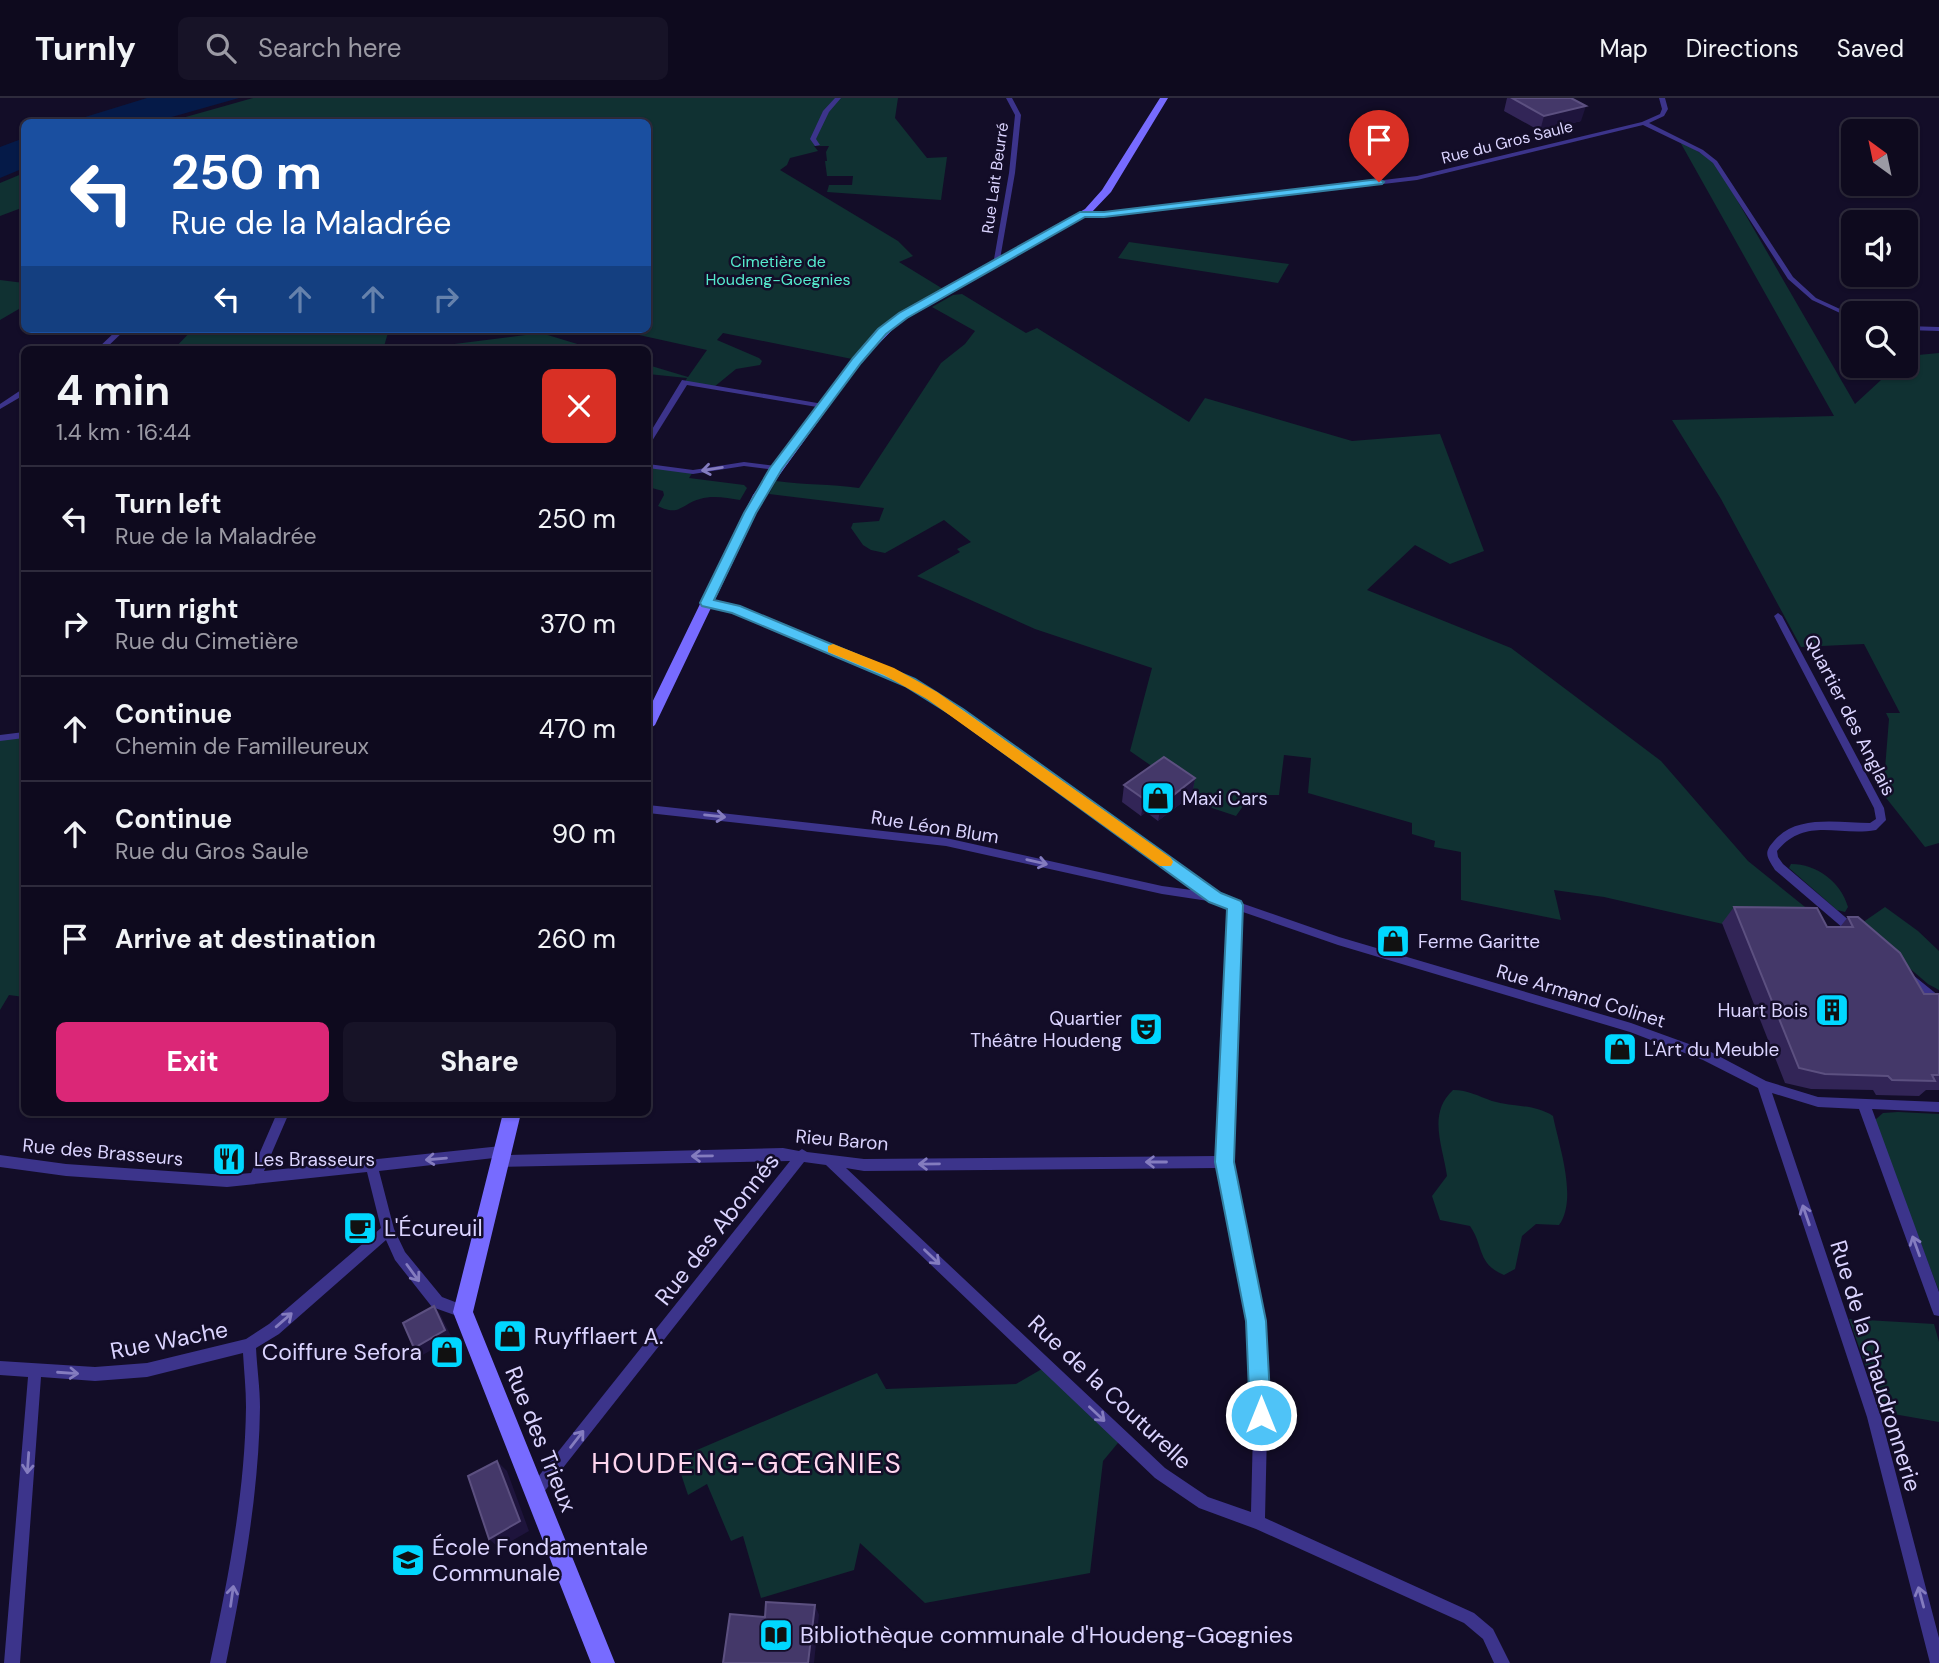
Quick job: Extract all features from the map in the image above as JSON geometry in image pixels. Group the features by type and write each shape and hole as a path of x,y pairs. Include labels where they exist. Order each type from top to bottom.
{"street":[{"path":"817,145 813,139 826,111 838,98"},
{"name":"Rue Lait Beurré","path":"996,265 1012,173 1018,115 1009,98"},
{"path":"651,715 759,495 776,468 857,360 891,323 1083,214 1106,192 1164,98"},
{"path":"1644,123 1662,115 1665,109 1662,98"},
{"path":"1644,123 1701,151 1715,162 1790,278 1814,299 1841,311"},
{"name":"Rue du Gros Saule","path":"1083,214 1104,215 1417,178 1644,123"},
{"path":"1918,329 1939,330"},
{"path":"104,346 118,333"},
{"path":"651,435 685,382 823,406"},
{"path":"0,407 21,394"},
{"path":"651,466 693,472 744,464 776,468"},
{"path":"707,603 736,610 910,682 958,712 1215,898"},
{"name":"Quartier des Anglais","path":"1778,616 1879,808 1881,820 1872,827 1825,825 1798,830 1776,844 1772,849 1773,858 1779,867 1861,937"},
{"path":"0,738 21,735"},
{"name":"Rue Léon Blum","path":"651,809 946,842 1162,890 1215,898"},
{"name":"Rue Armand Colinet","path":"1215,898 1338,942 1630,1028 1707,1056 1763,1085 1818,1102 1939,1107"},
{"path":"1235,905 1224,1162 1256,1321 1261,1388 1258,1522"},
{"path":"1900,970 1939,1003"},
{"name":"Rue de la Chaudronnerie","path":"1763,1085 1874,1417 1938,1663"},
{"path":"1864,1105 1939,1310"},
{"path":"254,1178 282,1116"},
{"path":"371,1165 388,1230 400,1256 421,1285 437,1301 463,1312 511,1116"},
{"name":"Rieu Baron","path":"371,1165 500,1156 802,1155 864,1165 1224,1162"},
{"name":"Rue des Abonnés","path":"535,1492 802,1155"},
{"name":"Rue de la Couturelle","path":"830,1160 1160,1473 1204,1503 1258,1522 1469,1618 1488,1633 1502,1663"},
{"name":"Rue des Brasseurs","path":"0,1161 66,1170 226,1181 371,1165"},
{"name":"Rue Wache","path":"0,1368 94,1374 147,1370 249,1345 274,1329 388,1230"},
{"name":"Rue des Trieux","path":"463,1312 603,1663"},
{"path":"218,1663 230,1611 253,1408 249,1345"},
{"path":"12,1663 35,1370"}],"green space":[{"name":"Cimetière de Houdeng-Goegnies","path":"253,98 898,98 895,118 927,158 947,157 941,200 827,192 829,185 852,185 853,176 827,176 825,161 829,146 814,146 818,151 790,158 787,165 780,170 898,241 913,256 899,262 948,292 903,316 857,360 723,333 717,340 759,358 762,361 760,365 736,369 714,387 685,382 687,378 651,374 651,366 688,377 707,350 630,333 651,333 651,119 179,119"},
{"path":"1679,140 1715,162 1855,404 1883,378 1918,378 1918,355 1939,353 1939,843 1925,847 1883,794 1889,719 1886,713 1900,713 1864,644 1801,647 1721,499 1672,420 1834,416"},
{"path":"21,174 21,208 0,216 0,183"},
{"path":"1129,242 1289,264 1278,283 1118,258"},
{"path":"0,280 21,283 21,308 0,320"},
{"path":"962,294 1026,333 1037,328 1189,422 1205,398 1352,441 1440,434 1484,551 1450,564 1415,545 1367,590 1511,648 1661,761 1748,861 1825,923 1807,926 1723,924 1604,897 1554,890 1561,920 1461,900 1461,852 1434,847 1435,841 1412,834 1412,823 1308,793 1311,758 1284,755 1279,795 1251,795 1236,816 1212,808 1130,751 1152,668 1035,629 917,576 960,552 957,549 971,542 944,520 885,553 863,545 851,528 853,523 879,521 884,508 769,494 776,481 859,488 941,363 965,344 975,331 932,307 953,295"},
{"path":"189,333 388,333 384,346 177,346"},
{"path":"541,333 584,346 439,346"},
{"path":"651,466 693,472 689,478 744,485 747,488 740,500 710,497 676,510 658,506 664,495 663,491 651,488"},
{"path":"21,735 21,997 9,995 0,1010 0,738"},
{"path":"1791,864 1810,867 1834,882 1845,898 1848,907 1845,912 1837,910 1789,868"},
{"path":"1885,907 1918,931 1939,951 1939,990 1928,984 1859,925"},
{"path":"1453,1090 1500,1103 1539,1109 1553,1116 1567,1187 1564,1214 1559,1225 1536,1224 1522,1236 1515,1269 1504,1275 1489,1266 1470,1226 1440,1220 1432,1196 1447,1176 1440,1142 1439,1120 1445,1099"},
{"path":"1883,1113 1939,1114 1939,1291 1875,1120"},
{"path":"1849,1319 1934,1324 1939,1342 1939,1422 1882,1412"},
{"path":"1047,1366 1122,1438 1103,1461 1090,1573 925,1603 860,1543 854,1570 761,1598 743,1536 731,1541 707,1484 688,1495 676,1459 877,1373 886,1389 1016,1384"}],"water":[{"path":"147,98 239,98 165,119 79,119"},
{"path":"21,139 21,169 0,178 0,147"}],"building":[{"path":"1512,98 1571,98 1586,106 1544,116"},
{"path":"1164,757 1195,778 1161,805 1148,796 1144,799 1124,785"},
{"name":"Huart Bois","path":"1734,907 1817,908 1827,927 1853,927 1848,917 1858,917 1900,953 1924,994 1939,994 1939,1075 1932,1075 1935,1081 1825,1074 1799,1068"},
{"path":"434,1306 445,1330 414,1348 403,1323"},
{"path":"497,1461 520,1521 489,1539 468,1476"},
{"name":"Bibliothèque communale d'Houdeng-Gœgnies","path":"766,1602 815,1605 808,1663 723,1663 730,1614 765,1617"}],"slow traffic":[{"path":"833,649 889,672 932,695 1166,862"}],"place":[{"name":"Maxi Cars","path":"1158,798"},
{"name":"Ferme Garitte","path":"1393,941"},
{"name":"Huart Bois","path":"1832,1010"},
{"name":"Quartier Théâtre Houdeng","path":"1146,1029"},
{"name":"L'Art du Meuble","path":"1620,1049"},
{"name":"Les Brasseurs","path":"229,1159"},
{"name":"L'Écureuil","path":"360,1228"},
{"name":"Ruyfflaert A.","path":"510,1336"},
{"name":"Coiffure Sefora","path":"447,1352"},
{"name":"École Fondamentale Communale","path":"408,1560"},
{"name":"Bibliothèque communale d'Houdeng-Gœgnies","path":"776,1635"}],"district":[{"name":"HOUDENG-GŒGNIES","path":"747,1463"}],"route":[{"path":"1261,1415 1256,1321 1224,1162 1235,905 1215,898 958,712 910,682 736,610 707,603 759,495 776,468 857,360 891,323 1083,214 1104,215 1379,182"}]}
